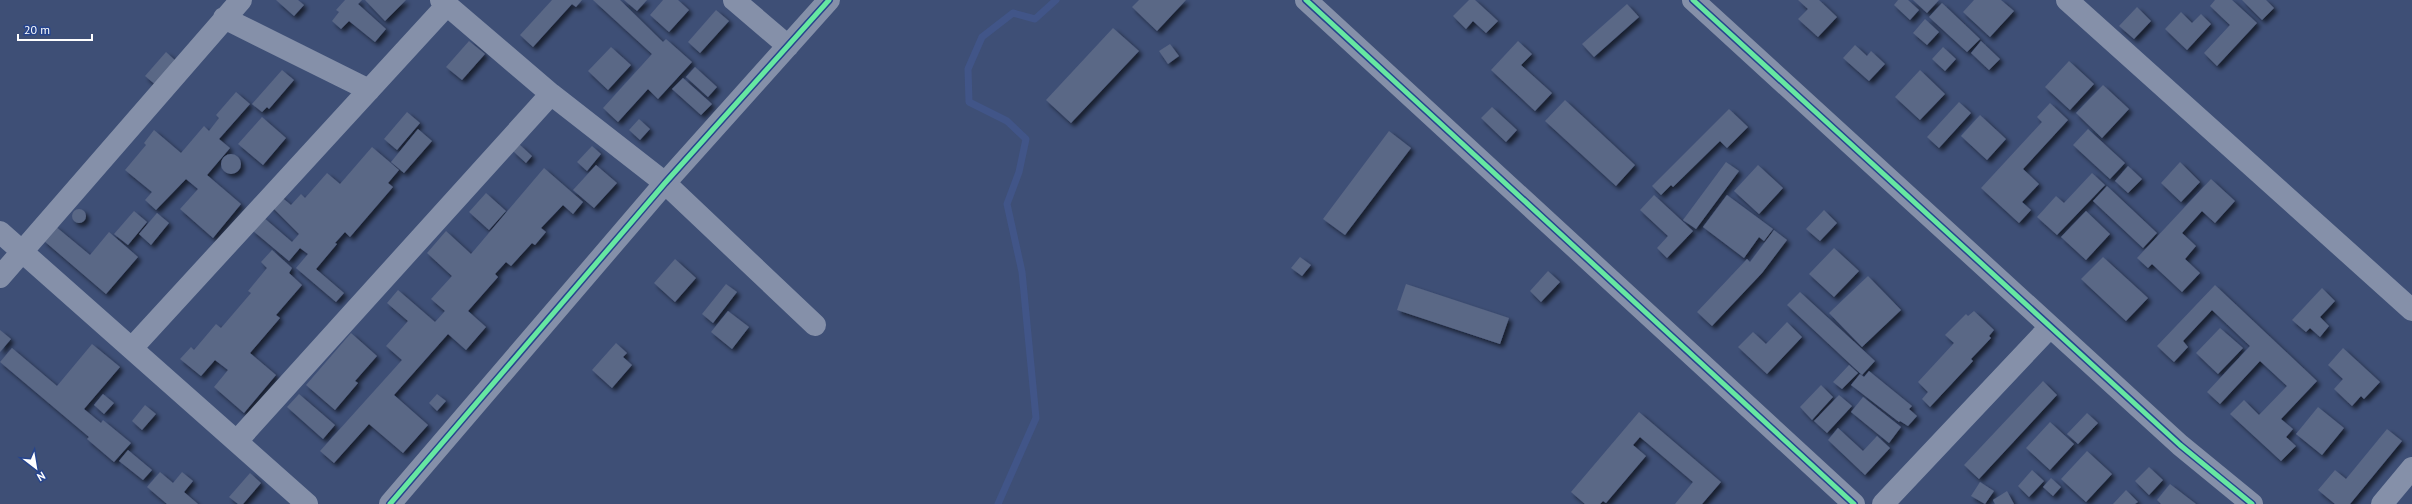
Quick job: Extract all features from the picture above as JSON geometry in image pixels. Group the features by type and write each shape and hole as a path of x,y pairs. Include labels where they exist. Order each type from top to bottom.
{"street":[{"path":"0,277 241,0"},
{"path":"734,0 788,46"},
{"path":"390,504 665,183 829,0"},
{"path":"1306,0 1854,504"},
{"path":"1693,0 2180,445 2252,504"},
{"path":"2067,0 2412,310"},
{"path":"132,348 369,90 444,3 551,94 665,183 815,325"},
{"path":"224,18 369,90"},
{"path":"237,441 551,94"},
{"path":"0,232 307,504"},
{"path":"1883,504 2050,327"},
{"path":"2382,504 2412,468"}],"building":[{"path":"276,0 298,0 304,5 294,16"},
{"path":"345,0 362,0 358,4 386,29 375,42 349,21 341,29 332,21 339,12 336,10"},
{"path":"365,0 406,0 385,21"},
{"path":"552,0 582,0 576,7 572,4 533,47 520,35"},
{"path":"593,0 620,0 663,42 666,39 692,62 658,99 648,89 618,122 603,108 652,54"},
{"path":"624,0 647,0 637,11"},
{"path":"663,0 678,0 689,10 669,32 650,15"},
{"path":"1139,0 1186,0 1157,31 1132,7"},
{"path":"1469,0 1475,0 1498,21 1486,33 1473,21 1466,29 1453,16"},
{"path":"1798,0 1819,0 1837,17 1818,37 1798,19 1808,9"},
{"path":"1898,0 1908,0 1919,10 1910,20 1894,5"},
{"path":"1913,0 1939,0 1927,13"},
{"path":"1974,0 2001,0 2014,11 1990,37 1963,12"},
{"path":"2215,0 2232,0 2257,23 2217,66 2204,53 2230,25 2210,6"},
{"path":"2242,0 2266,0 2274,8 2262,20"},
{"path":"1942,3 1980,39 1967,52 1929,17"},
{"path":"1627,4 1639,17 1594,57 1582,44"},
{"path":"2137,7 2151,21 2134,39 2119,26"},
{"path":"716,10 729,21 700,53 688,42"},
{"path":"2181,12 2192,23 2201,14 2211,24 2187,50 2165,29"},
{"path":"1925,19 1939,32 1927,45 1913,33"},
{"path":"1113,28 1139,51 1071,123 1046,100"},
{"path":"469,41 485,54 462,80 446,67"},
{"path":"1518,41 1532,54 1521,65 1552,93 1535,111 1491,70"},
{"path":"1981,41 2000,59 1989,70 1971,53"},
{"path":"1170,44 1179,56 1168,64 1159,51"},
{"path":"1855,45 1867,56 1871,51 1885,64 1869,81 1843,58"},
{"path":"611,47 631,65 608,90 588,71"},
{"path":"1943,47 1956,59 1945,71 1932,59"},
{"path":"166,52 177,62 157,86 145,76"},
{"path":"2069,61 2094,84 2070,110 2045,87"},
{"path":"695,67 717,87 708,97 686,77"},
{"path":"282,70 294,80 269,109 267,107 262,112 252,104"},
{"path":"1920,70 1945,94 1920,120 1895,97"},
{"path":"683,78 712,104 701,115 672,89"},
{"path":"2103,85 2129,109 2102,138 2076,113"},
{"path":"236,92 250,104 219,139 230,148 207,175 241,204 213,238 180,209 198,189 186,179 156,210 145,200 152,192 125,170 146,145 144,143 154,130 181,153 204,126 209,131 219,118 216,115"},
{"path":"1565,100 1635,165 1616,186 1545,121"},
{"path":"1959,102 1971,113 1939,148 1927,137"},
{"path":"2050,103 2068,120 2023,169 2039,184 2022,202 2031,210 2019,223 1981,188 2042,122 2037,117"},
{"path":"1492,107 1517,130 1506,142 1481,118"},
{"path":"1729,109 1748,127 1727,148 1720,141 1673,187 1671,185 1661,195 1652,186"},
{"path":"407,112 420,123 397,150 384,139"},
{"path":"1980,115 2006,139 1987,160 1961,136"},
{"path":"262,117 286,138 263,165 238,144"},
{"path":"639,119 650,129 640,140 629,130"},
{"path":"418,129 432,141 404,173 391,162"},
{"path":"2088,129 2125,163 2110,179 2073,145"},
{"path":"1389,131 1411,148 1345,235 1323,219"},
{"path":"519,144 532,156 526,163 513,151"},
{"path":"592,146 601,154 587,171 577,162"},
{"path":"372,147 399,170 388,183 393,187 350,237 345,232 316,269 344,293 336,302 296,268 308,254 300,248 289,261 252,230 263,217 292,242 299,234 270,205 279,195 291,205 301,194 305,198 327,173 340,184"},
{"path":"231,154 238,157 241,164 238,171 231,174 224,171 221,164 224,157"},
{"path":"1726,162 1739,171 1696,229 1683,220"},
{"path":"2180,162 2200,182 2181,202 2161,183"},
{"path":"596,165 617,183 594,208 573,190"},
{"path":"1758,165 1783,188 1759,214 1734,191"},
{"path":"2128,166 2142,179 2128,193 2115,181"},
{"path":"544,168 583,202 573,214 563,205 541,228 546,232 535,245 532,243 511,266 506,262 495,274 498,277 468,311 486,327 466,350 448,334 394,395 428,425 403,453 369,424 334,463 320,451 402,360 386,346 408,321 387,303 398,290 435,322 445,311 431,299 452,276 427,253 446,231 471,254"},
{"path":"2092,173 2105,185 2057,235 2037,217 2056,196 2064,203"},
{"path":"2211,179 2235,201 2215,223 2202,211 2182,233 2196,246 2185,259 2200,273 2182,292 2152,264 2148,268 2137,258"},
{"path":"2107,186 2157,233 2143,248 2093,201"},
{"path":"486,193 506,211 489,230 469,212"},
{"path":"1654,195 1693,231 1667,258 1657,248 1668,236 1640,210"},
{"path":"1727,195 1773,229 1764,241 1759,237 1744,258 1703,227"},
{"path":"79,209 84,211 86,216 84,221 79,223 74,221 72,216 74,211"},
{"path":"1824,210 1837,223 1820,241 1806,229"},
{"path":"134,211 147,222 128,245 114,234"},
{"path":"2086,211 2110,234 2086,260 2061,237"},
{"path":"157,213 169,223 151,245 139,234"},
{"path":"55,226 90,255 109,232 138,257 106,294 43,240"},
{"path":"1774,230 1787,240 1762,273 1712,326 1697,312 1747,259 1750,262"},
{"path":"1834,248 1859,271 1834,297 1809,274"},
{"path":"272,250 292,268 289,273 302,285 276,315 280,318 250,353 276,375 244,413 214,387 228,370 215,360 201,376 180,359 191,347 194,350 216,324 221,328 251,293 248,291 267,268 261,262"},
{"path":"1300,257 1311,265 1302,276 1291,268"},
{"path":"2103,257 2148,298 2126,321 2081,279"},
{"path":"675,259 696,278 675,302 654,283"},
{"path":"1548,271 1560,282 1541,302 1530,291"},
{"path":"1868,276 1901,310 1862,347 1829,313"},
{"path":"726,284 737,292 713,323 702,314"},
{"path":"1406,284 1509,318 1500,344 1397,310"},
{"path":"2215,285 2317,381 2281,419 2293,429 2286,437 2296,446 2281,461 2230,414 2244,400 2259,415 2287,386 2260,361 2220,404 2207,392 2250,346 2212,310 2183,341 2188,347 2174,362 2157,346"},
{"path":"2322,288 2335,301 2320,317 2329,326 2320,337 2310,328 2306,332 2292,320"},
{"path":"1800,292 1875,361 1862,375 1787,305"},
{"path":"728,311 749,327 732,349 711,332"},
{"path":"1974,311 1994,330 1989,336 1991,338 1971,359 1973,361 1930,407 1922,399 1928,392 1918,382 1954,343 1945,335 1966,314 1968,316"},
{"path":"1787,322 1802,337 1767,374 1738,347 1753,332 1766,344"},
{"path":"2220,328 2243,348 2218,374 2196,353"},
{"path":"0,330 11,339 0,352"},
{"path":"351,333 377,356 355,381 358,383 335,410 306,385"},
{"path":"616,343 627,353 623,357 632,365 612,388 592,370"},
{"path":"92,344 120,367 84,409 101,423 103,420 131,443 114,462 87,439 89,437 0,362 12,348 57,386"},
{"path":"2343,348 2380,382 2364,399 2361,396 2352,406 2334,389 2343,379 2328,365"},
{"path":"1849,365 1858,373 1842,389 1833,382"},
{"path":"1869,371 1912,406 1909,409 1917,416 1908,426 1900,421 1899,422 1851,385 1860,374 1864,377"},
{"path":"2043,381 2057,395 1979,479 1964,465"},
{"path":"1821,385 1833,397 1812,420 1800,407"},
{"path":"103,394 114,403 104,414 94,405"},
{"path":"299,394 335,425 323,439 287,407"},
{"path":"437,394 446,401 437,411 429,403"},
{"path":"1839,395 1852,406 1827,433 1814,421"},
{"path":"1863,397 1901,427 1889,443 1851,412"},
{"path":"145,405 156,414 142,430 132,421"},
{"path":"2318,407 2344,428 2322,455 2296,434"},
{"path":"1639,412 1721,482 1702,504 1675,504 1693,482 1640,437 1633,445 1646,456 1606,503 1603,501 1600,504 1585,504 1571,492"},
{"path":"2087,413 2098,423 2078,444 2067,434"},
{"path":"2050,422 2074,444 2050,470 2026,448"},
{"path":"1838,428 1863,451 1877,436 1890,448 1865,475 1828,440"},
{"path":"2387,429 2402,441 2350,504 2335,504 2318,490 2335,470 2346,479"},
{"path":"128,450 152,470 143,480 119,461"},
{"path":"2087,451 2112,474 2086,502 2061,479"},
{"path":"2149,467 2163,480 2149,495 2135,481"},
{"path":"2032,470 2044,481 2029,497 2018,486"},
{"path":"160,472 173,483 182,472 193,481 184,492 198,504 167,504 147,487"},
{"path":"250,473 261,483 243,504 238,504 229,497"},
{"path":"2051,478 2061,487 2053,496 2043,487"},
{"path":"1980,482 1994,491 1985,504 1971,496"},
{"path":"2170,484 2196,504 2161,504 2157,500"},
{"path":"2126,490 2138,502 2135,504 2113,504"},
{"path":"2007,491 2014,504 1995,504 1993,500"}],"waterway":[{"path":"998,504 1036,418 1022,272 1007,204 1019,172 1026,139 1007,121 969,102 968,69 982,37 1013,13 1035,19 1056,0"}],"cycle path":[{"path":"390,504 665,183 829,0"},
{"path":"1306,0 1854,504"},
{"path":"1693,0 2180,445 2252,504"}]}
